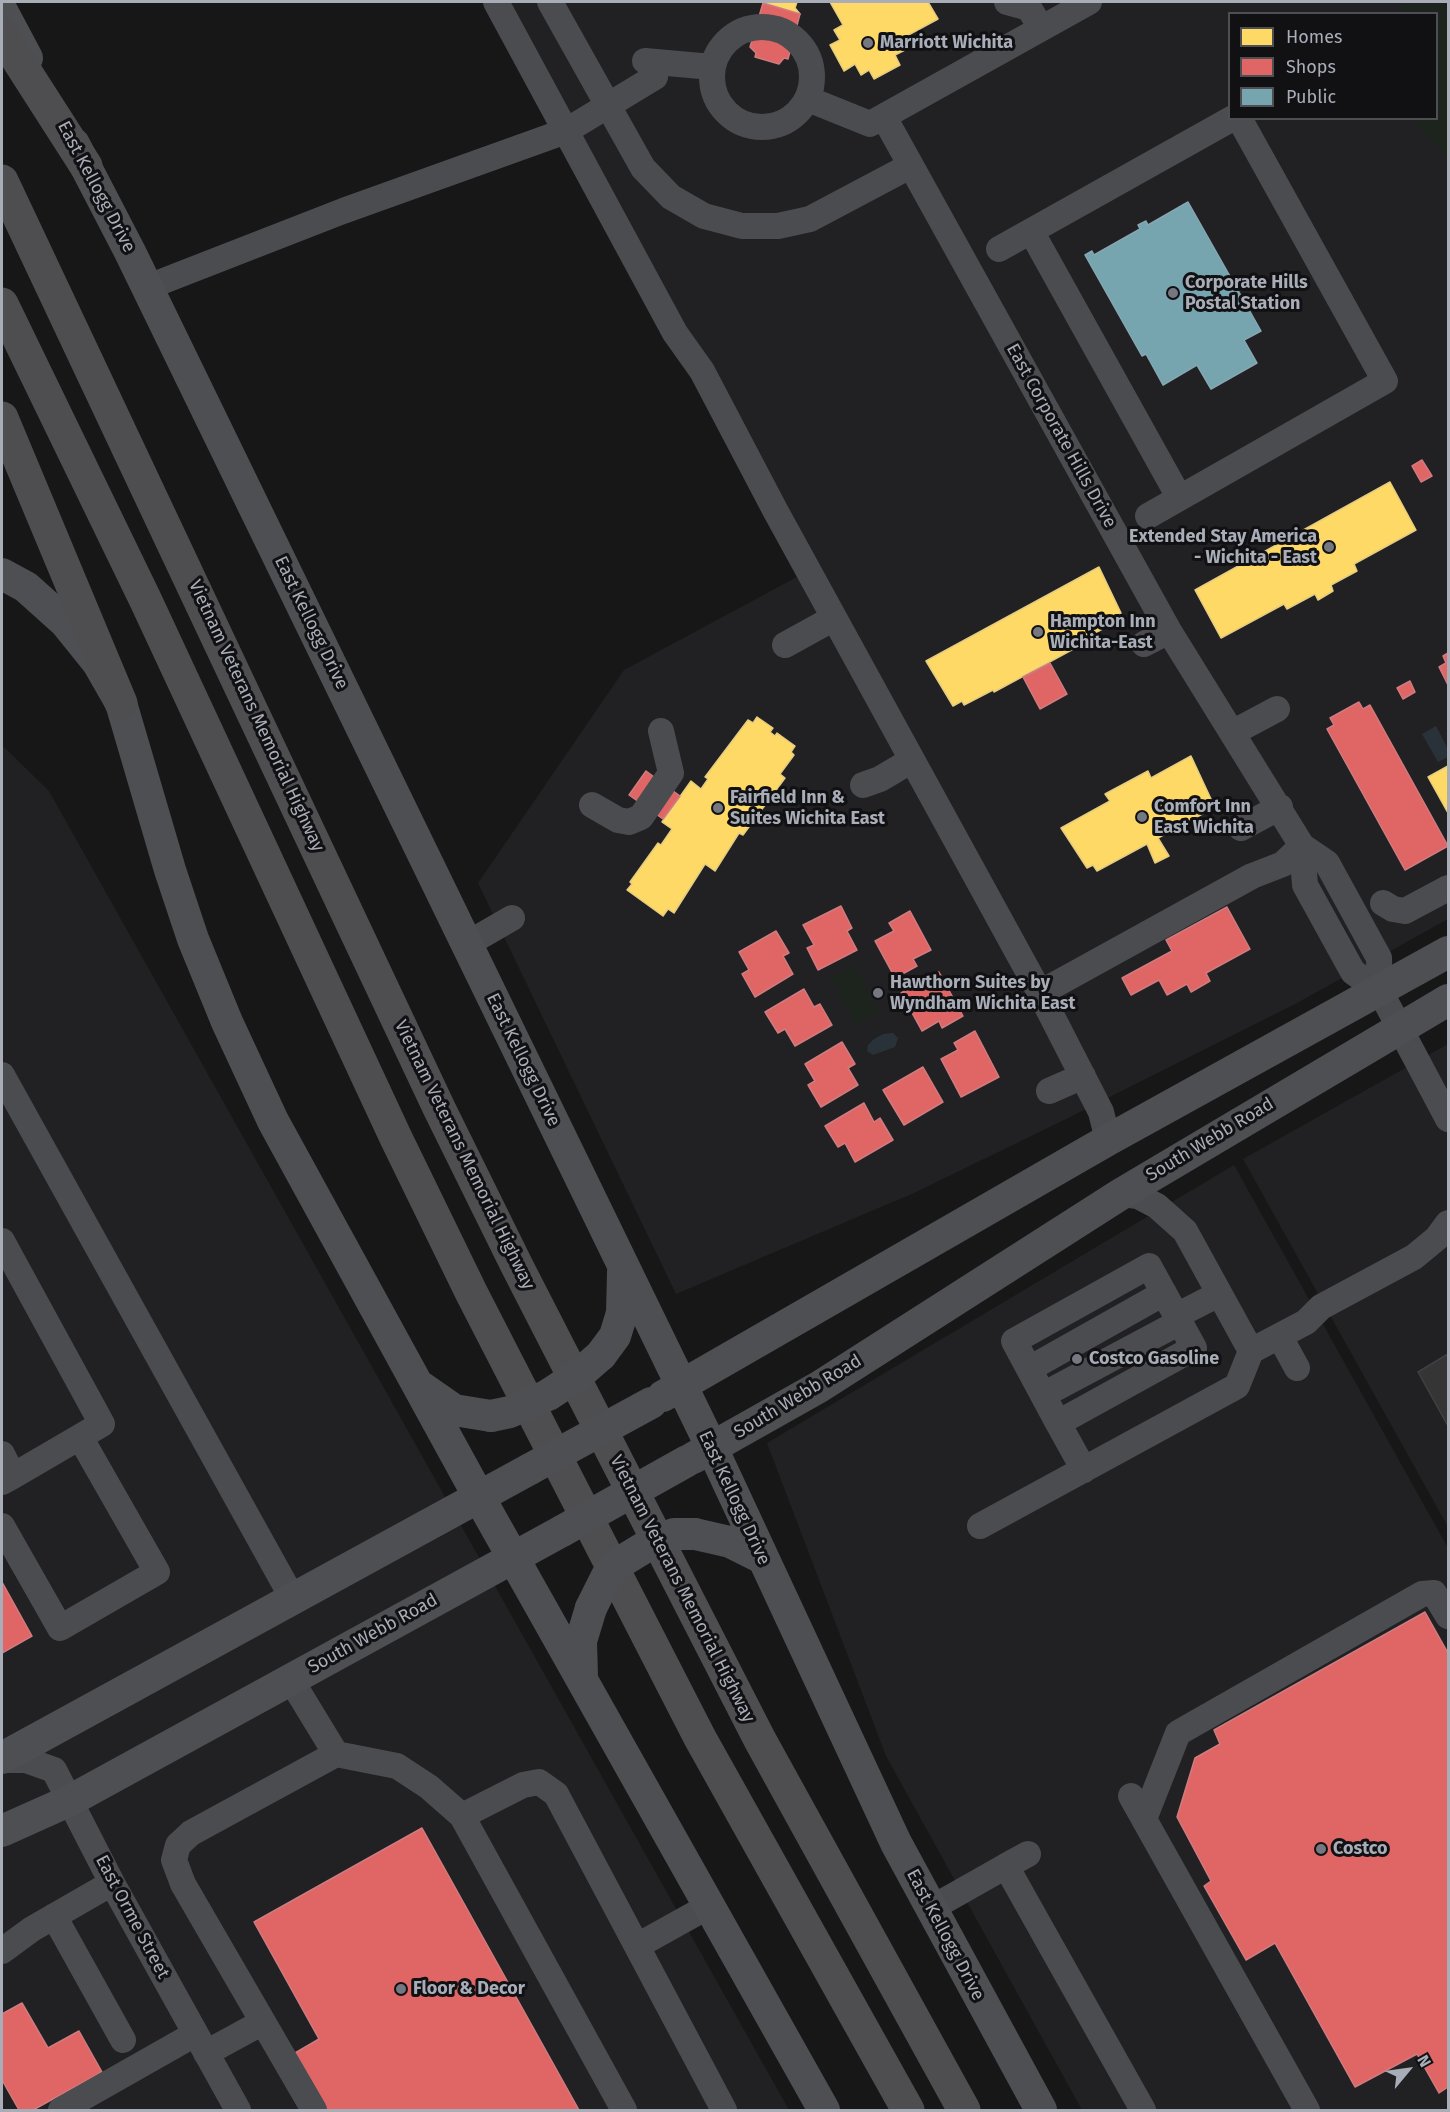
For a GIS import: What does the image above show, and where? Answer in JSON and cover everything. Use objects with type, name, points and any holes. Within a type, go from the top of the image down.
[{"type":"highway","points":[[2,35],[86,166]]},
{"type":"highway","name":"Vietnam Veterans Memorial Highway","points":[[2,181],[439,1108],[517,1266],[760,1740],[964,2110]]},
{"type":"highway","points":[[2,304],[146,601],[396,1138],[471,1292],[700,1738],[908,2110]]},
{"type":"highway","points":[[2,418],[121,703]]},
{"type":"main road","name":"East Kellogg Drive","points":[[2,11],[148,287],[681,1386],[699,1455],[762,1558],[896,1843],[1041,2110]]},
{"type":"main road","points":[[2,574],[26,587],[65,622],[98,663],[121,703],[181,904],[232,1032],[273,1121],[513,1558],[825,2110]]},
{"type":"main road","points":[[2,1759],[651,1403],[1108,1140],[1449,952]]},
{"type":"main road","name":"South Webb Road","points":[[2,1831],[71,1800],[562,1531],[819,1387],[1121,1194],[1449,1000]]},
{"type":"main road","points":[[416,1382],[440,1403],[454,1410],[491,1416],[510,1412],[548,1395],[577,1376],[601,1355],[615,1336],[622,1313],[623,1267]]},
{"type":"main road","points":[[582,1680],[581,1641],[591,1608],[607,1576],[619,1563],[655,1541],[674,1534],[695,1534],[730,1542],[762,1558]]},
{"type":"street","points":[[496,2],[675,333],[702,371],[834,618],[1040,993],[1101,1112],[1108,1140]]},
{"type":"street","points":[[550,2],[643,168],[671,197],[704,216],[742,226],[778,226],[810,219],[910,166]]},
{"type":"street","points":[[1007,2],[1029,8],[1041,28]]},
{"type":"street","points":[[808,99],[870,124],[1089,2]]},
{"type":"street","points":[[758,27],[771,28],[795,39],[804,49],[812,73],[808,99],[799,112],[786,122],[770,128],[754,128],[725,113],[716,99],[712,83],[712,67],[724,44],[734,35],[758,27]]},
{"type":"street","points":[[148,287],[343,211],[566,131],[608,105],[650,69],[712,67]]},
{"type":"street","name":"East Corporate Hills Drive","points":[[884,117],[1169,631],[1280,807],[1302,846],[1305,885],[1353,972],[1380,991],[1449,1119]]},
{"type":"street","points":[[999,249],[1229,120]]},
{"type":"street","points":[[1148,516],[1385,381],[1240,120]]},
{"type":"street","points":[[1031,231],[1179,497]]},
{"type":"street","points":[[785,645],[834,618]]},
{"type":"street","points":[[1144,644],[1169,631]]},
{"type":"street","points":[[1232,734],[1277,709]]},
{"type":"street","points":[[592,805],[618,820],[629,822],[641,817],[671,773],[661,731]]},
{"type":"street","points":[[863,785],[880,779],[912,760]]},
{"type":"street","points":[[1240,828],[1280,807]]},
{"type":"street","points":[[1040,993],[1252,876],[1283,864],[1302,846]]},
{"type":"street","points":[[1383,903],[1393,909],[1405,910],[1449,888]]},
{"type":"street","points":[[467,944],[512,918]]},
{"type":"street","points":[[2,1075],[10,1108],[293,1599]]},
{"type":"street","points":[[1049,1091],[1083,1076]]},
{"type":"street","points":[[1121,1194],[1146,1200],[1176,1222],[1185,1232],[1251,1351]]},
{"type":"street","points":[[980,1526],[1237,1386],[1251,1351],[1306,1322],[1321,1307],[1420,1252],[1437,1238],[1449,1223]]},
{"type":"street","points":[[2,1241],[102,1424],[80,1437],[5,1471]]},
{"type":"street","points":[[1043,1395],[1178,1319],[1214,1286]]},
{"type":"street","points":[[1058,1423],[1194,1348],[1164,1293],[1029,1369],[1058,1423],[1084,1470]]},
{"type":"street","points":[[1280,1337],[1297,1368]]},
{"type":"street","points":[[2,1526],[60,1628],[157,1572],[80,1437]]},
{"type":"street","points":[[1144,1819],[1178,1733],[1422,1594],[1434,1593],[1449,1616]]},
{"type":"street","points":[[291,1680],[336,1754]]},
{"type":"street","points":[[314,2110],[183,1884],[174,1860],[178,1845],[191,1833],[336,1754],[397,1766],[429,1787],[462,1816],[624,2110]]},
{"type":"street","name":"East Orme Street","points":[[2,1759],[26,1760],[54,1770],[112,1883],[238,2110]]},
{"type":"street","points":[[462,1816],[523,1785],[539,1782],[556,1794],[724,2110]]},
{"type":"street","points":[[1131,1796],[1307,2110]]},
{"type":"street","points":[[930,1909],[1017,1860],[1143,2110]]},
{"type":"street","points":[[2,1951],[54,1916],[112,1883]]},
{"type":"street","points":[[637,1946],[709,1906]]},
{"type":"street","points":[[54,1916],[123,2040]]},
{"type":"street","points":[[61,2110],[201,2043],[263,2022]]},
{"type":"shaded area","points":[[494,2],[1448,2],[1448,919],[1297,1003],[914,1193],[676,1294],[478,883],[624,670],[808,571]]},
{"type":"shaded area","points":[[1401,2],[1448,2],[1448,158],[1419,129],[1414,120],[1438,120],[1438,12],[1403,12]]},
{"type":"shaded area","points":[[1436,726],[1448,749],[1448,757],[1438,762],[1422,734]]},
{"type":"shaded area","points":[[2,745],[49,791],[789,2110],[2,2110]]},
{"type":"shaded area","points":[[855,965],[880,1012],[856,1025],[831,978]]},
{"type":"shaded area","points":[[893,1033],[898,1038],[895,1047],[873,1055],[867,1051],[868,1045],[874,1039],[883,1034]]},
{"type":"shaded area","points":[[1448,1044],[1448,1527],[1243,1159]]},
{"type":"shaded area","name":"Costco","points":[[1234,1165],[1448,1548],[1448,2110],[1082,2110],[886,1756],[767,1443]]},
{"type":"building: Homes","points":[[797,2],[795,8],[800,14],[763,3]]},
{"type":"building: Homes","name":"Marriott Wichita","points":[[830,2],[928,2],[938,19],[899,40],[905,50],[895,55],[900,65],[874,79],[869,70],[861,75],[855,64],[844,71],[830,45],[840,40],[834,30],[843,25]]},
{"type":"building: Homes","name":"Extended Stay America - Wichita - East","points":[[1390,482],[1416,530],[1354,564],[1357,571],[1331,585],[1333,591],[1318,600],[1315,594],[1287,609],[1284,604],[1221,638],[1195,590]]},
{"type":"building: Homes","name":"Hampton Inn Wichita-East","points":[[1099,567],[1121,613],[1114,616],[1117,621],[1077,643],[1079,646],[994,692],[993,690],[964,705],[962,701],[953,706],[926,661]]},
{"type":"building: Homes","name":"Fairfield Inn & Suites Wichita East","points":[[757,717],[773,728],[770,732],[775,736],[777,733],[795,746],[791,752],[794,755],[780,774],[785,778],[743,835],[739,833],[715,871],[705,864],[674,913],[668,909],[663,916],[627,890],[632,884],[630,882],[658,843],[661,845],[672,829],[662,822],[691,781],[701,789],[708,779],[705,777],[748,720],[753,723]]},
{"type":"building: Homes","points":[[1191,756],[1211,799],[1204,803],[1208,811],[1158,838],[1169,856],[1155,863],[1147,844],[1097,871],[1093,865],[1087,868],[1061,828],[1110,801],[1105,794],[1148,771],[1151,778]]},
{"type":"building: Homes","points":[[1448,766],[1448,813],[1428,777]]},
{"type":"building: Shops","points":[[763,3],[800,14],[788,59],[784,58],[779,64],[755,57],[756,53],[750,47]]},
{"type":"building: Shops","points":[[1422,460],[1432,476],[1421,482],[1412,466]]},
{"type":"building: Shops","points":[[1448,653],[1448,685],[1439,667],[1446,663],[1443,656]]},
{"type":"building: Shops","points":[[1050,663],[1067,694],[1040,709],[1023,677]]},
{"type":"building: Shops","points":[[1410,681],[1415,692],[1403,699],[1397,688]]},
{"type":"building: Shops","points":[[1359,702],[1363,709],[1370,705],[1448,846],[1405,870],[1327,729],[1334,725],[1330,718]]},
{"type":"building: Shops","points":[[646,771],[680,796],[663,819],[629,795]]},
{"type":"building: Shops","points":[[841,906],[852,928],[847,931],[857,950],[818,970],[807,948],[814,945],[803,925]]},
{"type":"building: Shops","points":[[1227,907],[1250,949],[1206,973],[1210,981],[1191,992],[1187,984],[1167,995],[1159,980],[1131,995],[1122,978],[1172,951],[1166,940]]},
{"type":"building: Shops","points":[[910,911],[931,950],[913,959],[917,966],[895,978],[875,941],[894,931],[889,923]]},
{"type":"building: Shops","points":[[776,931],[789,953],[783,956],[793,974],[755,997],[742,974],[749,970],[739,952]]},
{"type":"building: Shops","points":[[939,972],[963,1016],[942,1028],[939,1021],[922,1031],[901,993]]},
{"type":"building: Shops","points":[[804,989],[814,1007],[820,1004],[832,1025],[795,1046],[785,1029],[778,1033],[765,1012]]},
{"type":"building: Shops","points":[[975,1031],[999,1077],[961,1097],[941,1059],[958,1050],[954,1043]]},
{"type":"building: Shops","points":[[842,1042],[855,1064],[848,1068],[858,1085],[821,1107],[808,1085],[815,1081],[805,1064]]},
{"type":"building: Shops","points":[[923,1067],[943,1102],[904,1125],[883,1090]]},
{"type":"building: Shops","points":[[864,1103],[874,1122],[880,1118],[893,1140],[855,1162],[845,1143],[838,1147],[825,1126]]},
{"type":"building: Shops","points":[[2,1582],[32,1636],[2,1653]]},
{"type":"building: Shops","name":"Costco","points":[[1425,1612],[1448,1653],[1448,2087],[1439,2093],[1417,2054],[1355,2087],[1275,1943],[1246,1960],[1204,1886],[1211,1881],[1177,1817],[1195,1758],[1220,1744],[1214,1730]]},
{"type":"building: Shops","name":"Floor & Decor","points":[[422,1828],[579,2110],[327,2110],[295,2053],[319,2039],[254,1922]]},
{"type":"building: Shops","points":[[22,2003],[48,2048],[79,2031],[102,2072],[33,2110],[19,2110],[2,2080],[2,2014]]},
{"type":"building: Public","name":"Corporate Hills Postal Station","points":[[1188,202],[1261,331],[1244,340],[1257,363],[1211,389],[1197,365],[1163,385],[1146,354],[1142,356],[1085,255],[1092,251],[1094,255],[1140,229],[1138,225],[1146,221],[1148,225]]},
{"type":"building: Other","points":[[1448,1354],[1448,1426],[1418,1372]]},
{"type":"place","name":"Marriott Wichita","points":[[868,43]]},
{"type":"place","name":"Corporate Hills Postal Station","points":[[1173,293]]},
{"type":"place","name":"Extended Stay America - Wichita - East","points":[[1329,547]]},
{"type":"place","name":"Hampton Inn Wichita-East","points":[[1038,632]]},
{"type":"place","name":"Fairfield Inn & Suites Wichita East","points":[[718,808]]},
{"type":"place","name":"Comfort Inn East Wichita","points":[[1142,817]]},
{"type":"place","name":"Hawthorn Suites by Wyndham Wichita East","points":[[878,993]]},
{"type":"place","name":"Costco Gasoline","points":[[1077,1359]]},
{"type":"place","name":"Costco","points":[[1321,1849]]},
{"type":"place","name":"Floor & Decor","points":[[401,1989]]}]
